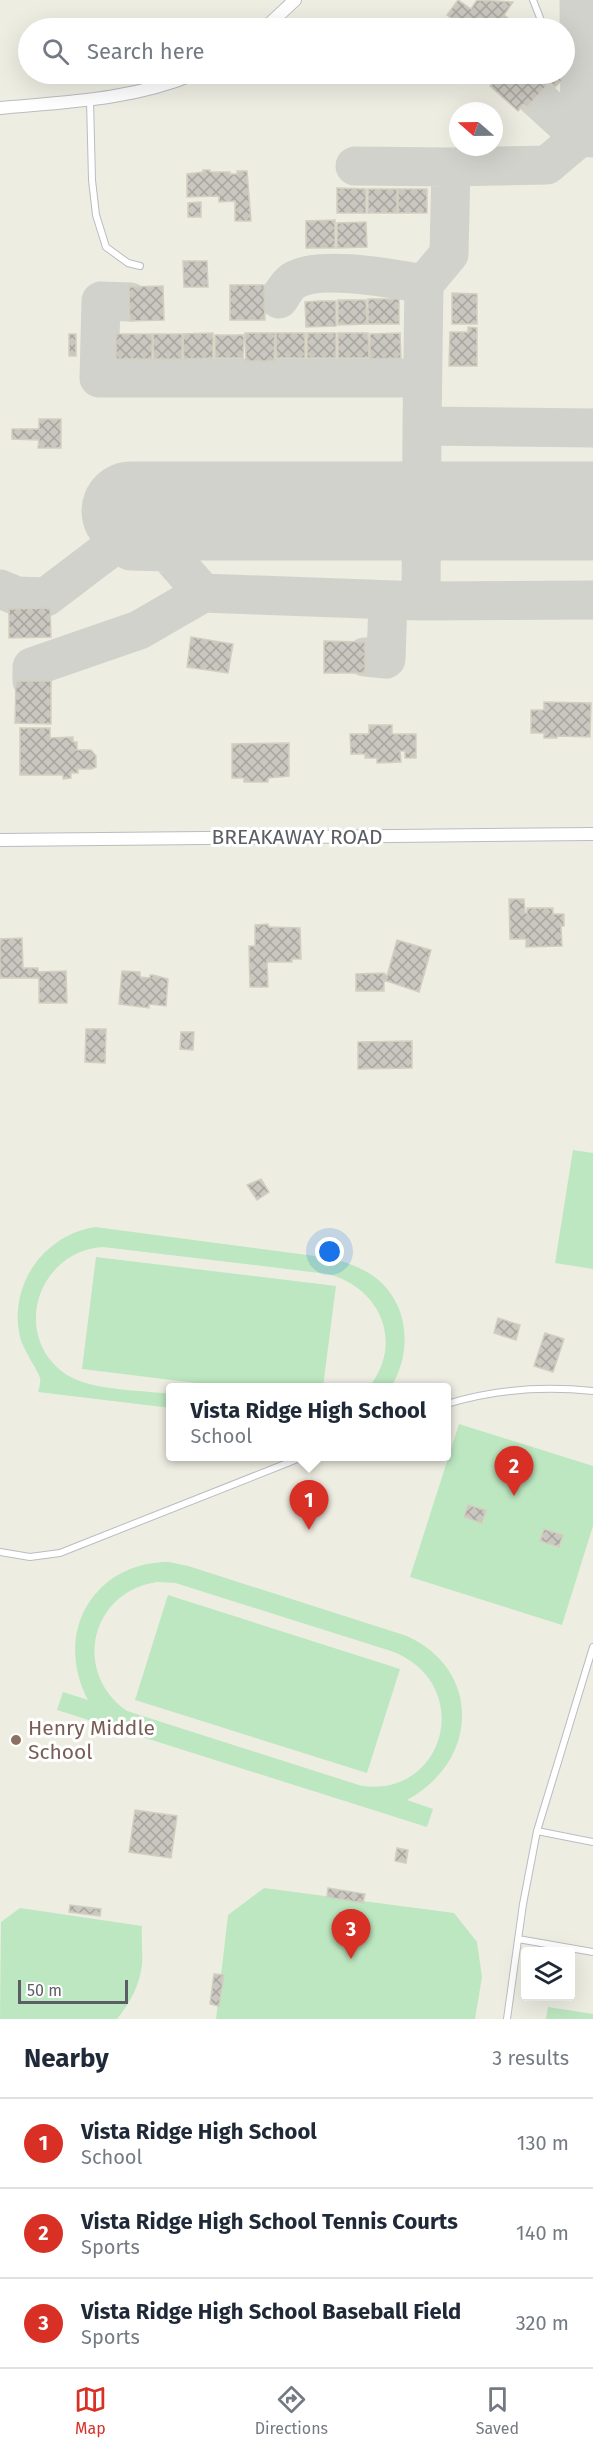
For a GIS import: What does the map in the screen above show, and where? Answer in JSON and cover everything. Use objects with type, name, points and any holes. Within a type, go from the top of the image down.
[{"type":"street","points":[[276,18],[295,0]]},
{"type":"street","points":[[0,108],[90,100],[155,89],[168,84]]},
{"type":"street","name":"BREAKAWAY ROAD","points":[[0,840],[593,834]]},
{"type":"lane","points":[[533,0],[540,18]]},
{"type":"lane","points":[[90,100],[92,180],[96,214],[106,247],[128,263],[140,266]]},
{"type":"lane","points":[[451,1403],[477,1394],[526,1389],[560,1388],[593,1391]]},
{"type":"lane","points":[[0,1552],[30,1557],[60,1553],[292,1461]]},
{"type":"lane","points":[[507,2019],[537,1831],[593,1647]]},
{"type":"lane","points":[[537,1831],[593,1842]]},
{"type":"lane","points":[[518,1939],[593,1952]]},
{"type":"green space","points":[[573,1150],[593,1153],[593,1269],[555,1263]]},
{"type":"green space","points":[[95,1227],[330,1258],[348,1263],[376,1278],[396,1302],[404,1330],[404,1345],[398,1374],[393,1383],[371,1383],[385,1353],[382,1319],[362,1291],[346,1281],[328,1274],[103,1247],[80,1252],[62,1263],[48,1279],[39,1298],[36,1319],[39,1340],[49,1359],[67,1375],[103,1387],[166,1394],[166,1407],[38,1392],[40,1378],[20,1337],[19,1299],[25,1281],[46,1252],[60,1240]]},
{"type":"green space","points":[[96,1257],[336,1286],[324,1383],[196,1383],[82,1369]]},
{"type":"green space","points":[[459,1424],[593,1466],[593,1526],[562,1625],[410,1577],[447,1461],[451,1461],[451,1449]]},
{"type":"green space","points":[[169,1562],[188,1566],[407,1636],[432,1652],[449,1671],[459,1693],[462,1717],[458,1741],[448,1763],[431,1783],[407,1800],[433,1809],[427,1827],[57,1710],[63,1692],[88,1700],[78,1675],[75,1651],[78,1627],[87,1606],[101,1588],[119,1574],[142,1565]],"holes":[[[157,1582],[175,1583],[391,1651],[417,1666],[434,1687],[441,1710],[440,1734],[431,1756],[414,1774],[391,1785],[362,1786],[127,1711],[110,1695],[99,1676],[95,1656],[96,1636],[104,1617],[116,1601],[134,1589]]]},
{"type":"green space","points":[[168,1595],[400,1669],[367,1773],[135,1700]]},
{"type":"green space","points":[[264,1888],[454,1913],[477,1942],[482,1977],[475,2019],[216,2019],[228,1915]]},
{"type":"green space","points":[[20,1908],[142,1926],[142,1964],[139,1979],[130,2000],[117,2019],[0,2019],[1,1922]]},
{"type":"green space","points":[[548,2007],[593,2014],[593,2019],[546,2019]]},
{"type":"building","points":[[458,0],[471,9],[477,0],[513,2],[504,15],[508,18],[451,18],[447,15]]},
{"type":"building","points":[[492,84],[548,84],[527,107],[524,104],[518,111],[490,86]]},
{"type":"building","points":[[203,170],[230,172],[230,174],[247,171],[251,221],[235,221],[235,201],[219,202],[219,196],[187,197],[187,174],[203,172]]},
{"type":"building","points":[[337,188],[366,189],[366,213],[337,213]]},
{"type":"building","points":[[368,189],[397,189],[397,213],[368,213]]},
{"type":"building","points":[[398,189],[427,189],[427,213],[398,213]]},
{"type":"building","points":[[201,202],[201,217],[188,217],[188,203]]},
{"type":"building","points":[[335,220],[335,248],[306,248],[306,221]]},
{"type":"building","points":[[366,222],[367,247],[337,248],[337,223]]},
{"type":"building","points":[[183,261],[207,261],[208,287],[184,287]]},
{"type":"building","points":[[230,285],[264,285],[265,320],[230,320]]},
{"type":"building","points":[[163,286],[164,320],[130,321],[129,287]]},
{"type":"building","points":[[452,293],[477,294],[477,324],[452,324]]},
{"type":"building","points":[[368,299],[399,299],[399,324],[368,324]]},
{"type":"building","points":[[338,300],[366,300],[367,324],[338,325]]},
{"type":"building","points":[[336,301],[336,326],[306,327],[305,302]]},
{"type":"building","points":[[468,327],[477,328],[477,366],[449,366],[450,332],[468,332]]},
{"type":"building","points":[[213,333],[213,358],[184,359],[183,334]]},
{"type":"building","points":[[245,333],[275,333],[274,361],[246,361]]},
{"type":"building","points":[[276,333],[305,333],[305,358],[276,358]]},
{"type":"building","points":[[307,333],[336,333],[336,358],[307,358]]},
{"type":"building","points":[[338,333],[368,333],[369,358],[338,358]]},
{"type":"building","points":[[400,333],[401,358],[370,359],[370,334]]},
{"type":"building","points":[[69,334],[76,334],[76,356],[69,356]]},
{"type":"building","points":[[116,334],[152,334],[152,359],[116,359]]},
{"type":"building","points":[[153,334],[182,334],[182,359],[154,359]]},
{"type":"building","points":[[215,335],[244,335],[243,358],[215,358]]},
{"type":"building","points":[[39,419],[61,419],[61,448],[38,448],[39,440],[12,439],[12,429],[39,429]]},
{"type":"building","points":[[50,608],[51,637],[9,638],[9,609]]},
{"type":"building","points":[[191,637],[233,644],[228,673],[187,667]]},
{"type":"building","points":[[324,641],[365,642],[365,673],[324,673]]},
{"type":"building","points":[[16,681],[51,681],[51,724],[15,723]]},
{"type":"building","points":[[544,702],[591,703],[590,737],[544,738],[544,733],[531,733],[531,710],[544,710]]},
{"type":"building","points":[[369,725],[392,725],[392,734],[416,734],[416,758],[405,758],[405,751],[400,751],[401,762],[377,763],[377,758],[365,758],[365,754],[351,754],[350,734],[369,734]]},
{"type":"building","points":[[20,728],[50,728],[50,738],[73,737],[73,742],[77,742],[77,750],[91,750],[96,756],[96,767],[78,769],[78,773],[71,773],[71,778],[63,779],[63,775],[20,775]]},
{"type":"building","points":[[289,743],[289,776],[268,778],[268,782],[244,782],[244,778],[232,778],[232,744]]},
{"type":"building","points":[[509,899],[524,899],[525,913],[527,913],[527,908],[553,908],[553,914],[564,914],[564,926],[561,926],[562,946],[526,947],[526,939],[510,939]]},
{"type":"building","points":[[268,924],[269,927],[300,928],[301,959],[292,959],[292,962],[267,962],[268,987],[250,987],[249,946],[255,946],[255,925]]},
{"type":"building","points":[[22,938],[23,968],[38,968],[38,972],[66,971],[67,1003],[39,1003],[39,978],[0,978],[0,939]]},
{"type":"building","points":[[397,940],[431,950],[419,992],[384,980],[384,991],[356,991],[356,974],[384,973],[387,976]]},
{"type":"building","points":[[122,971],[140,972],[140,977],[150,978],[150,975],[153,975],[168,979],[166,1006],[149,1004],[149,1008],[119,1004]]},
{"type":"building","points":[[86,1029],[106,1029],[105,1063],[85,1062]]},
{"type":"building","points":[[181,1032],[194,1032],[193,1050],[180,1049]]},
{"type":"building","points":[[412,1041],[412,1068],[358,1069],[358,1042]]},
{"type":"building","points":[[261,1179],[269,1192],[257,1200],[247,1185]]},
{"type":"building","points":[[498,1318],[520,1325],[516,1340],[494,1333]]},
{"type":"building","points":[[545,1333],[564,1339],[553,1372],[534,1366]]},
{"type":"building","points":[[468,1505],[486,1510],[482,1523],[464,1517]]},
{"type":"building","points":[[544,1529],[563,1535],[559,1547],[540,1541]]},
{"type":"building","points":[[135,1810],[177,1816],[171,1858],[129,1852]]},
{"type":"building","points":[[397,1848],[408,1850],[406,1863],[395,1861]]},
{"type":"building","points":[[328,1888],[365,1894],[363,1903],[327,1897]]},
{"type":"building","points":[[70,1905],[101,1909],[100,1916],[69,1912]]},
{"type":"building","points":[[214,1974],[224,1975],[219,2006],[210,2004]]},
{"type":"taxiway","points":[[579,0],[580,137]]},
{"type":"taxiway","points":[[536,97],[580,137]]},
{"type":"taxiway","points":[[422,426],[424,284],[449,254],[451,167],[547,165],[580,137],[593,138]]},
{"type":"taxiway","points":[[355,166],[451,167]]},
{"type":"taxiway","points":[[279,299],[293,281],[305,276],[320,274],[357,274],[424,284]]},
{"type":"taxiway","points":[[130,302],[101,301],[99,378],[422,378]]},
{"type":"taxiway","points":[[421,601],[422,426],[593,428]]},
{"type":"taxiway","points":[[131,511],[130,551],[167,552],[203,593],[421,601],[593,600]]},
{"type":"taxiway","points":[[0,589],[17,596],[46,597],[121,540],[130,540]]},
{"type":"taxiway","points":[[32,681],[32,667],[139,630],[203,593]]},
{"type":"taxiway","points":[[365,657],[386,659],[388,600]]},
{"type":"runway","points":[[131,511],[593,511]]},
{"type":"place","name":"Vista Ridge High School Tennis Courts","points":[[514,1496]]},
{"type":"place","name":"Vista Ridge High School","points":[[309,1530]]},
{"type":"place","name":"Henry Middle School","points":[[16,1740]]},
{"type":"place","name":"Vista Ridge High School Baseball Field","points":[[351,1959]]}]
